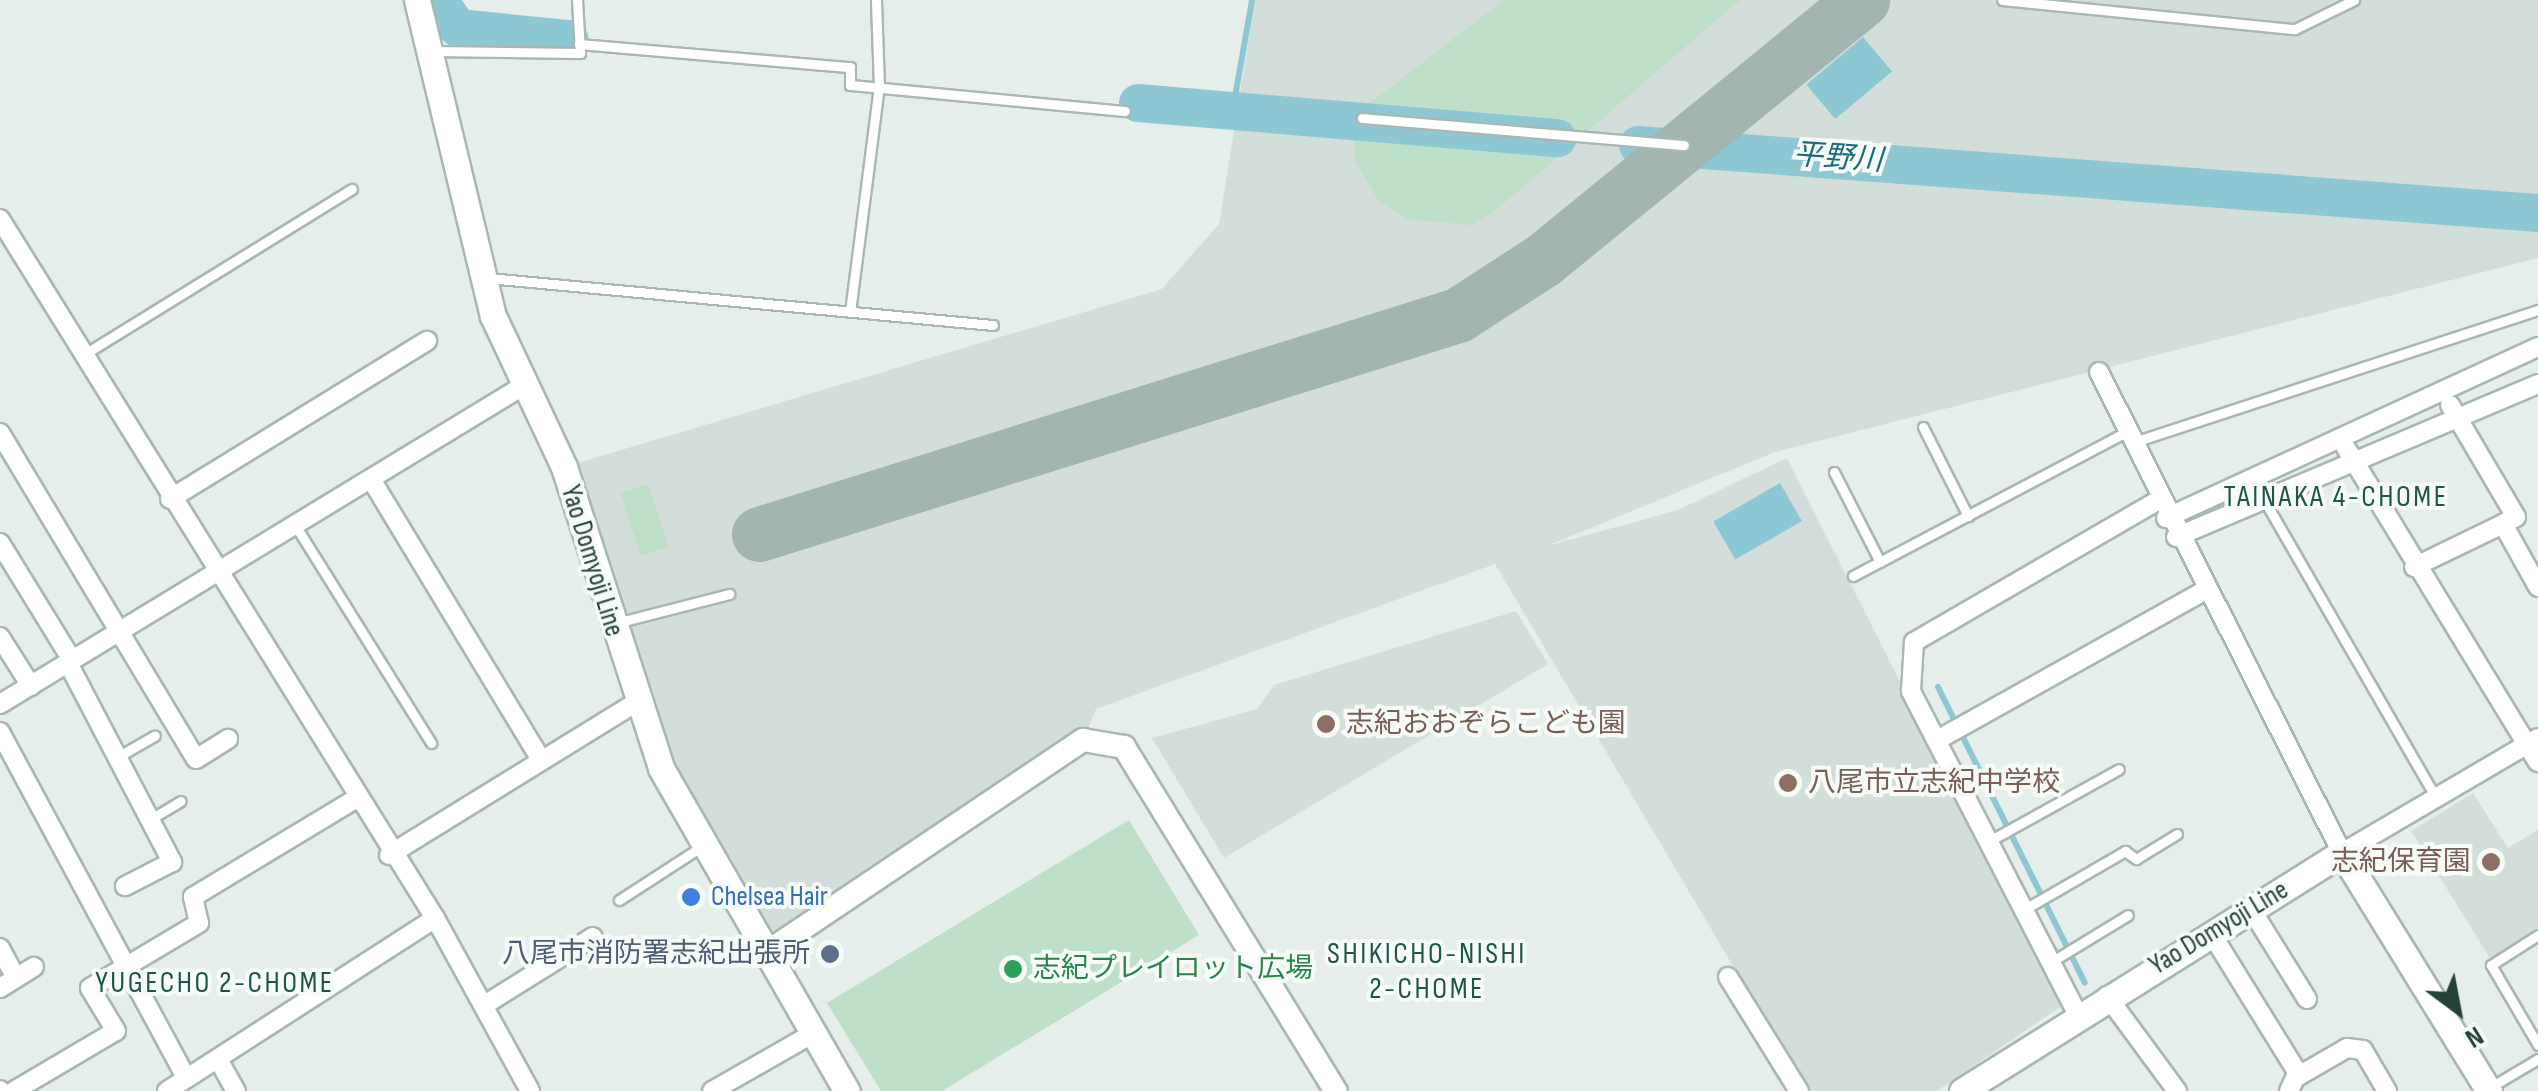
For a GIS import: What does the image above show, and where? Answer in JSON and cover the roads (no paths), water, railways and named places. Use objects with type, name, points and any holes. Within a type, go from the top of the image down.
[{"type":"main road","name":"Yao Domyoji Line","points":[[417,0],[480,278],[523,386],[564,466],[637,702],[702,847],[847,1091]]},
{"type":"main road","name":"Yao Domyoji Line","points":[[1962,1091],[2107,996],[2342,854]]},
{"type":"main road","points":[[2342,854],[2489,1090]]},
{"type":"street","points":[[0,219],[388,855],[435,918],[486,1004],[530,1091]]},
{"type":"street","points":[[170,499],[428,341]]},
{"type":"street","points":[[2078,1015],[2056,959],[1996,837],[1911,691],[1914,642],[2161,510],[2292,484],[2444,396],[2529,363],[2538,348]]},
{"type":"street","points":[[2100,372],[2161,510],[2342,854],[2533,741]]},
{"type":"street","points":[[2176,537],[2255,494],[2266,476],[2538,384]]},
{"type":"street","points":[[0,704],[523,386]]},
{"type":"street","points":[[2414,568],[2516,517],[2444,396]]},
{"type":"street","points":[[0,432],[196,759],[228,739]]},
{"type":"street","points":[[2347,450],[2414,568],[2533,741],[2538,762]]},
{"type":"street","points":[[2266,476],[2292,484]]},
{"type":"street","points":[[370,478],[541,760]]},
{"type":"street","points":[[2503,524],[2538,587]]},
{"type":"street","points":[[0,543],[121,755],[154,817],[172,862],[126,886]]},
{"type":"street","points":[[1939,738],[2204,591]]},
{"type":"street","points":[[0,636],[31,686]]},
{"type":"street","points":[[388,855],[637,702]]},
{"type":"street","points":[[0,732],[186,1078]]},
{"type":"street","points":[[763,955],[1083,740],[1124,747],[1336,1091]]},
{"type":"street","points":[[14,1091],[116,1031],[90,988],[198,923],[194,896],[354,800]]},
{"type":"street","points":[[2251,909],[2307,999]]},
{"type":"street","points":[[167,1091],[435,918]]},
{"type":"street","points":[[2211,933],[2294,1083],[2363,1050],[2388,1091]]},
{"type":"street","points":[[486,1004],[593,937]]},
{"type":"street","points":[[0,948],[8,983],[34,967]]},
{"type":"street","points":[[1728,977],[1800,1091]]},
{"type":"street","points":[[2107,996],[2177,1091]]},
{"type":"street","points":[[712,1091],[812,1034]]},
{"type":"street","points":[[218,1059],[236,1091]]},
{"type":"lane","points":[[430,50],[580,53],[577,0]]},
{"type":"lane","points":[[850,312],[879,87],[876,0]]},
{"type":"lane","points":[[2002,0],[2294,29],[2354,0]]},
{"type":"lane","points":[[579,44],[850,67],[850,84],[1126,110]]},
{"type":"lane","points":[[1362,118],[1684,145]]},
{"type":"lane","points":[[82,355],[352,189]]},
{"type":"lane","points":[[480,278],[993,325]]},
{"type":"lane","points":[[1853,576],[2129,437],[2538,310]]},
{"type":"lane","points":[[1922,427],[1968,516]]},
{"type":"lane","points":[[1834,472],[1880,562]]},
{"type":"lane","points":[[2255,494],[2437,800]]},
{"type":"lane","points":[[296,525],[432,743]]},
{"type":"lane","points":[[614,624],[728,594]]},
{"type":"lane","points":[[121,755],[155,735]]},
{"type":"lane","points":[[1996,837],[2119,769]]},
{"type":"lane","points":[[154,817],[181,801]]},
{"type":"lane","points":[[2031,907],[2125,851],[2136,859],[2177,834]]},
{"type":"lane","points":[[620,900],[702,847]]},
{"type":"lane","points":[[2056,959],[2128,915]]},
{"type":"lane","points":[[2538,935],[2490,965],[2538,1045]]},
{"type":"lane","points":[[2489,1090],[2538,1058]]},
{"type":"water","points":[[1863,37],[1892,71],[1835,119],[1806,85]]},
{"type":"water","points":[[1780,483],[1802,521],[1735,560],[1713,522]]},
{"type":"waterway","name":"平野川","points":[[439,0],[458,28],[569,39]]},
{"type":"waterway","points":[[1232,114],[1252,0]]},
{"type":"waterway","name":"平野川","points":[[1138,103],[1558,138]]},
{"type":"waterway","name":"平野川","points":[[1638,145],[2538,213]]},
{"type":"waterway","points":[[1938,687],[2085,983]]},
{"type":"place","name":"志紀おおぞらこども園","points":[[1326,724]]},
{"type":"place","name":"八尾市立志紀中学校","points":[[1788,783]]},
{"type":"place","name":"志紀保育園","points":[[2491,862]]},
{"type":"place","name":"Chelsea Hair","points":[[691,897]]},
{"type":"place","name":"八尾市消防署志紀出張所","points":[[830,954]]},
{"type":"place","name":"志紀プレイロット広場","points":[[1013,969]]},
{"type":"district","name":"TAINAKA 4-CHOME","points":[[2336,497]]},
{"type":"district","name":"SHIKICHO-NISHI 2-CHOME","points":[[1427,971]]},
{"type":"district","name":"YUGECHO 2-CHOME","points":[[215,983]]}]
